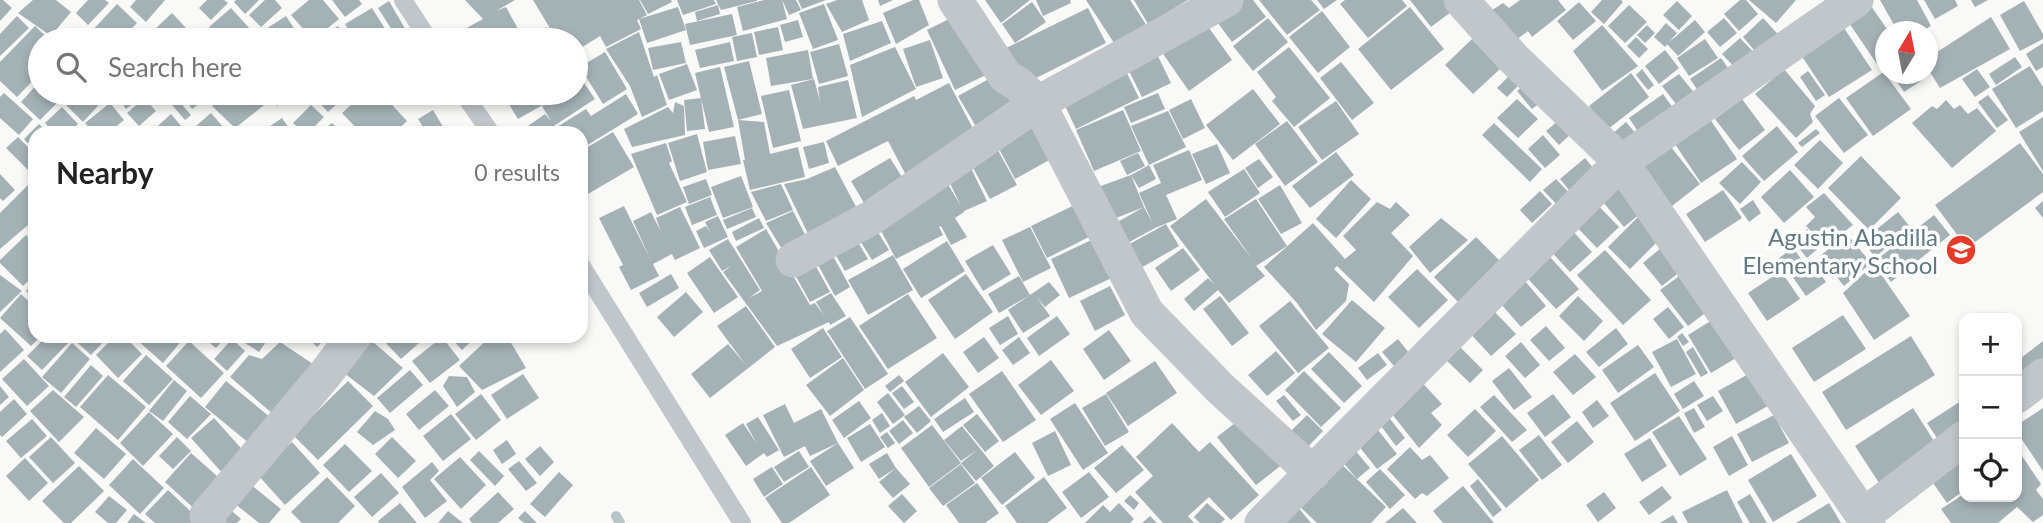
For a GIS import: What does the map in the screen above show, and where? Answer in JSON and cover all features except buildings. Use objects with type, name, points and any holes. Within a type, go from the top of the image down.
[{"type":"street","points":[[955,0],[1006,77],[1018,83],[1038,103],[1147,313],[1220,388],[1313,473]]},
{"type":"street","points":[[793,260],[871,218],[1038,103],[1226,0]]},
{"type":"street","points":[[1461,0],[1513,58],[1621,162],[1866,520],[1963,439]]},
{"type":"street","points":[[1262,523],[1621,162],[1856,0]]},
{"type":"street","points":[[209,523],[208,514],[349,343]]},
{"type":"street","points":[[2022,393],[2043,376]]},
{"type":"lane","points":[[403,0],[421,28]]},
{"type":"lane","points":[[471,105],[486,126]]},
{"type":"lane","points":[[588,276],[742,523]]},
{"type":"waterway","points":[[616,516],[620,523]]},
{"type":"place","name":"Agustin Abadilla Elementary School","points":[[1961,250]]}]
